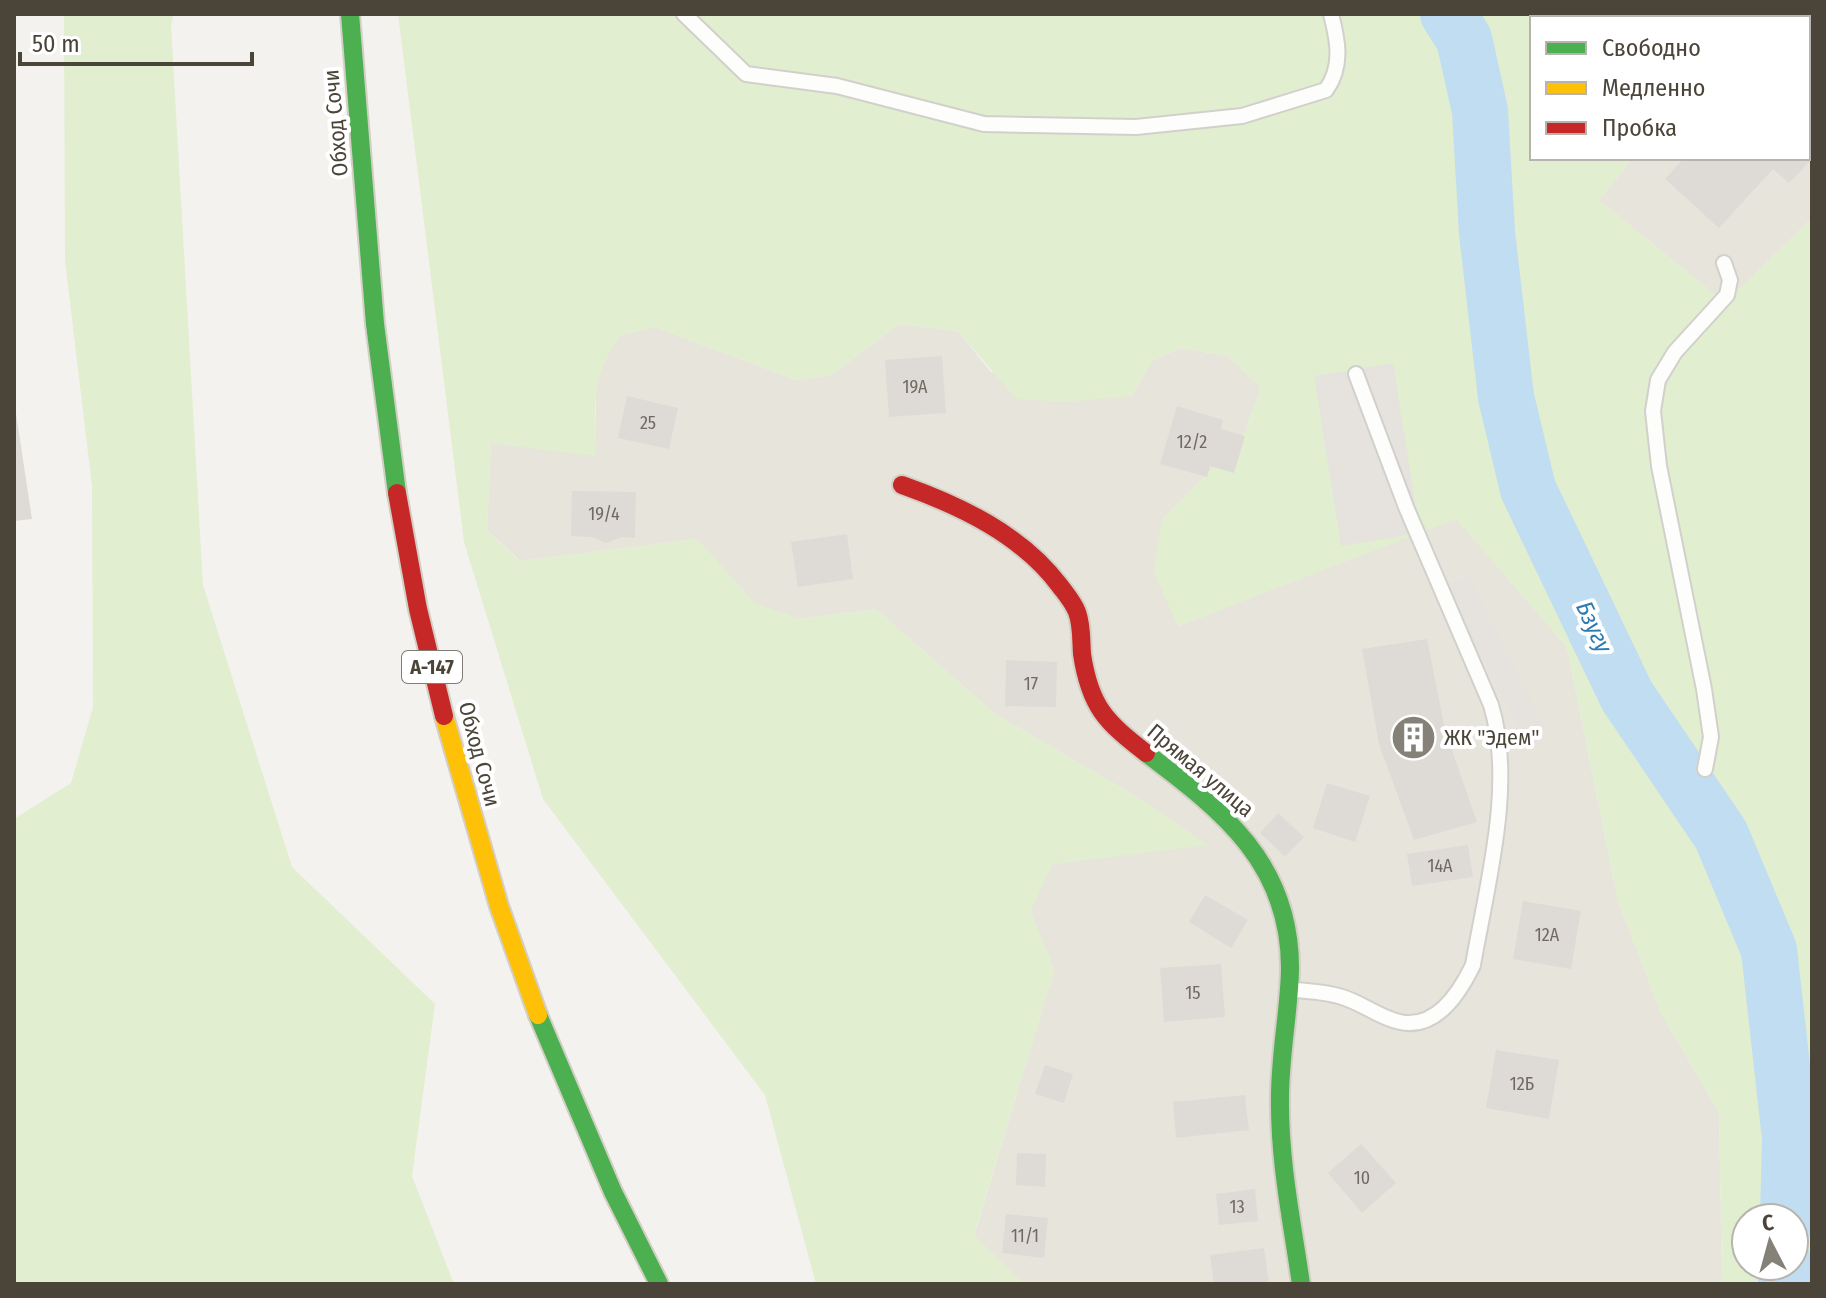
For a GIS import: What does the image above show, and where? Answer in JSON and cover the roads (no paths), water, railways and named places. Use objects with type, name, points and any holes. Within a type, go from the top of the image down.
[{"type":"main road","name":"Обход Сочи","points":[[350,14],[376,326],[397,492],[437,689],[485,864],[549,1042],[617,1205],[659,1284]]},
{"type":"main road","name":"Прямая улица","points":[[902,485],[930,495],[999,532],[1037,558],[1077,611],[1087,686],[1094,703],[1108,722],[1225,815],[1256,851],[1286,913],[1291,954],[1291,990],[1280,1097],[1301,1284]]},
{"type":"lane","points":[[684,14],[746,74],[837,86],[984,124],[1136,127],[1242,116],[1326,90],[1334,78],[1338,61],[1331,14]]},
{"type":"lane","points":[[1705,769],[1711,737],[1659,466],[1653,411],[1658,380],[1675,352],[1727,295],[1730,280],[1724,263]]},
{"type":"lane","points":[[1291,990],[1344,997],[1399,1022],[1414,1022],[1434,1016],[1448,1004],[1463,987],[1473,965],[1500,803],[1500,732],[1491,705],[1406,507],[1356,374]]},
{"type":"waterway","name":"Бзугу","points":[[1448,14],[1464,39],[1480,111],[1487,233],[1506,397],[1528,489],[1627,696],[1721,835],[1769,950],[1790,1138],[1788,1202]]},
{"type":"place","name":"ЖК \"Эдем\"","points":[[1413,737]]}]
